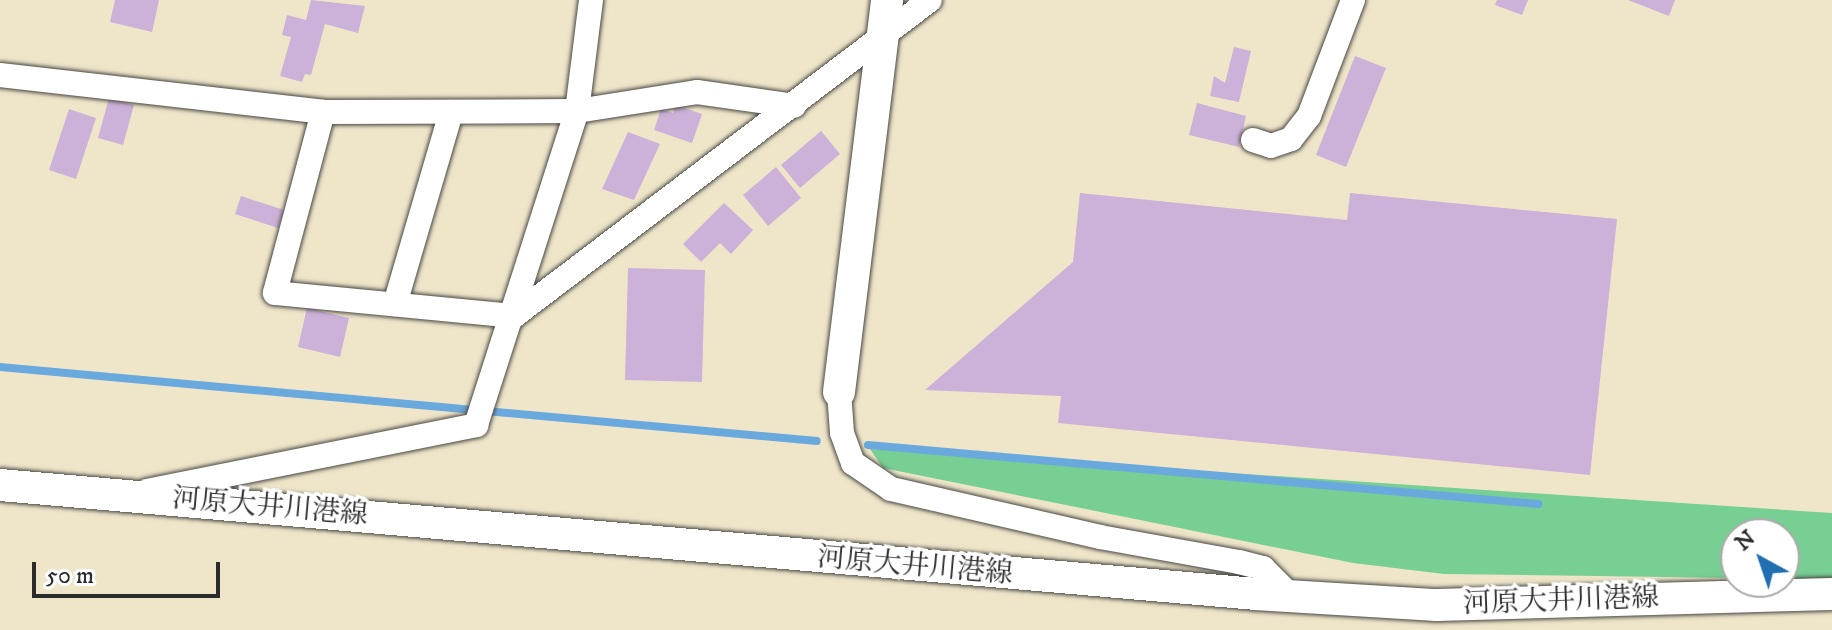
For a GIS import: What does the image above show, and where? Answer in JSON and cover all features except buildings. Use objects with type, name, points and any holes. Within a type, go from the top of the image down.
[{"type":"main road","points":[[839,392],[887,0]]},
{"type":"main road","name":"河原大井川港線","points":[[0,485],[935,568],[1437,605],[1832,594]]},
{"type":"street","points":[[127,495],[476,425],[514,316],[577,111],[591,0]]},
{"type":"street","points":[[323,112],[275,293],[514,316],[930,0]]},
{"type":"street","points":[[1253,140],[1271,146],[1291,139],[1309,116],[1353,0]]},
{"type":"street","points":[[0,75],[323,112],[577,111],[697,92],[794,106]]},
{"type":"street","points":[[395,304],[451,112]]},
{"type":"street","points":[[839,392],[842,433],[853,463],[891,489],[1263,568],[1290,595]]},
{"type":"green space","points":[[870,449],[1832,513],[1832,580],[1800,579],[1800,518],[1720,518],[1720,578],[1444,574],[1353,563],[883,468]]},
{"type":"waterway","points":[[0,367],[817,441]]},
{"type":"waterway","points":[[868,445],[1538,504]]}]
